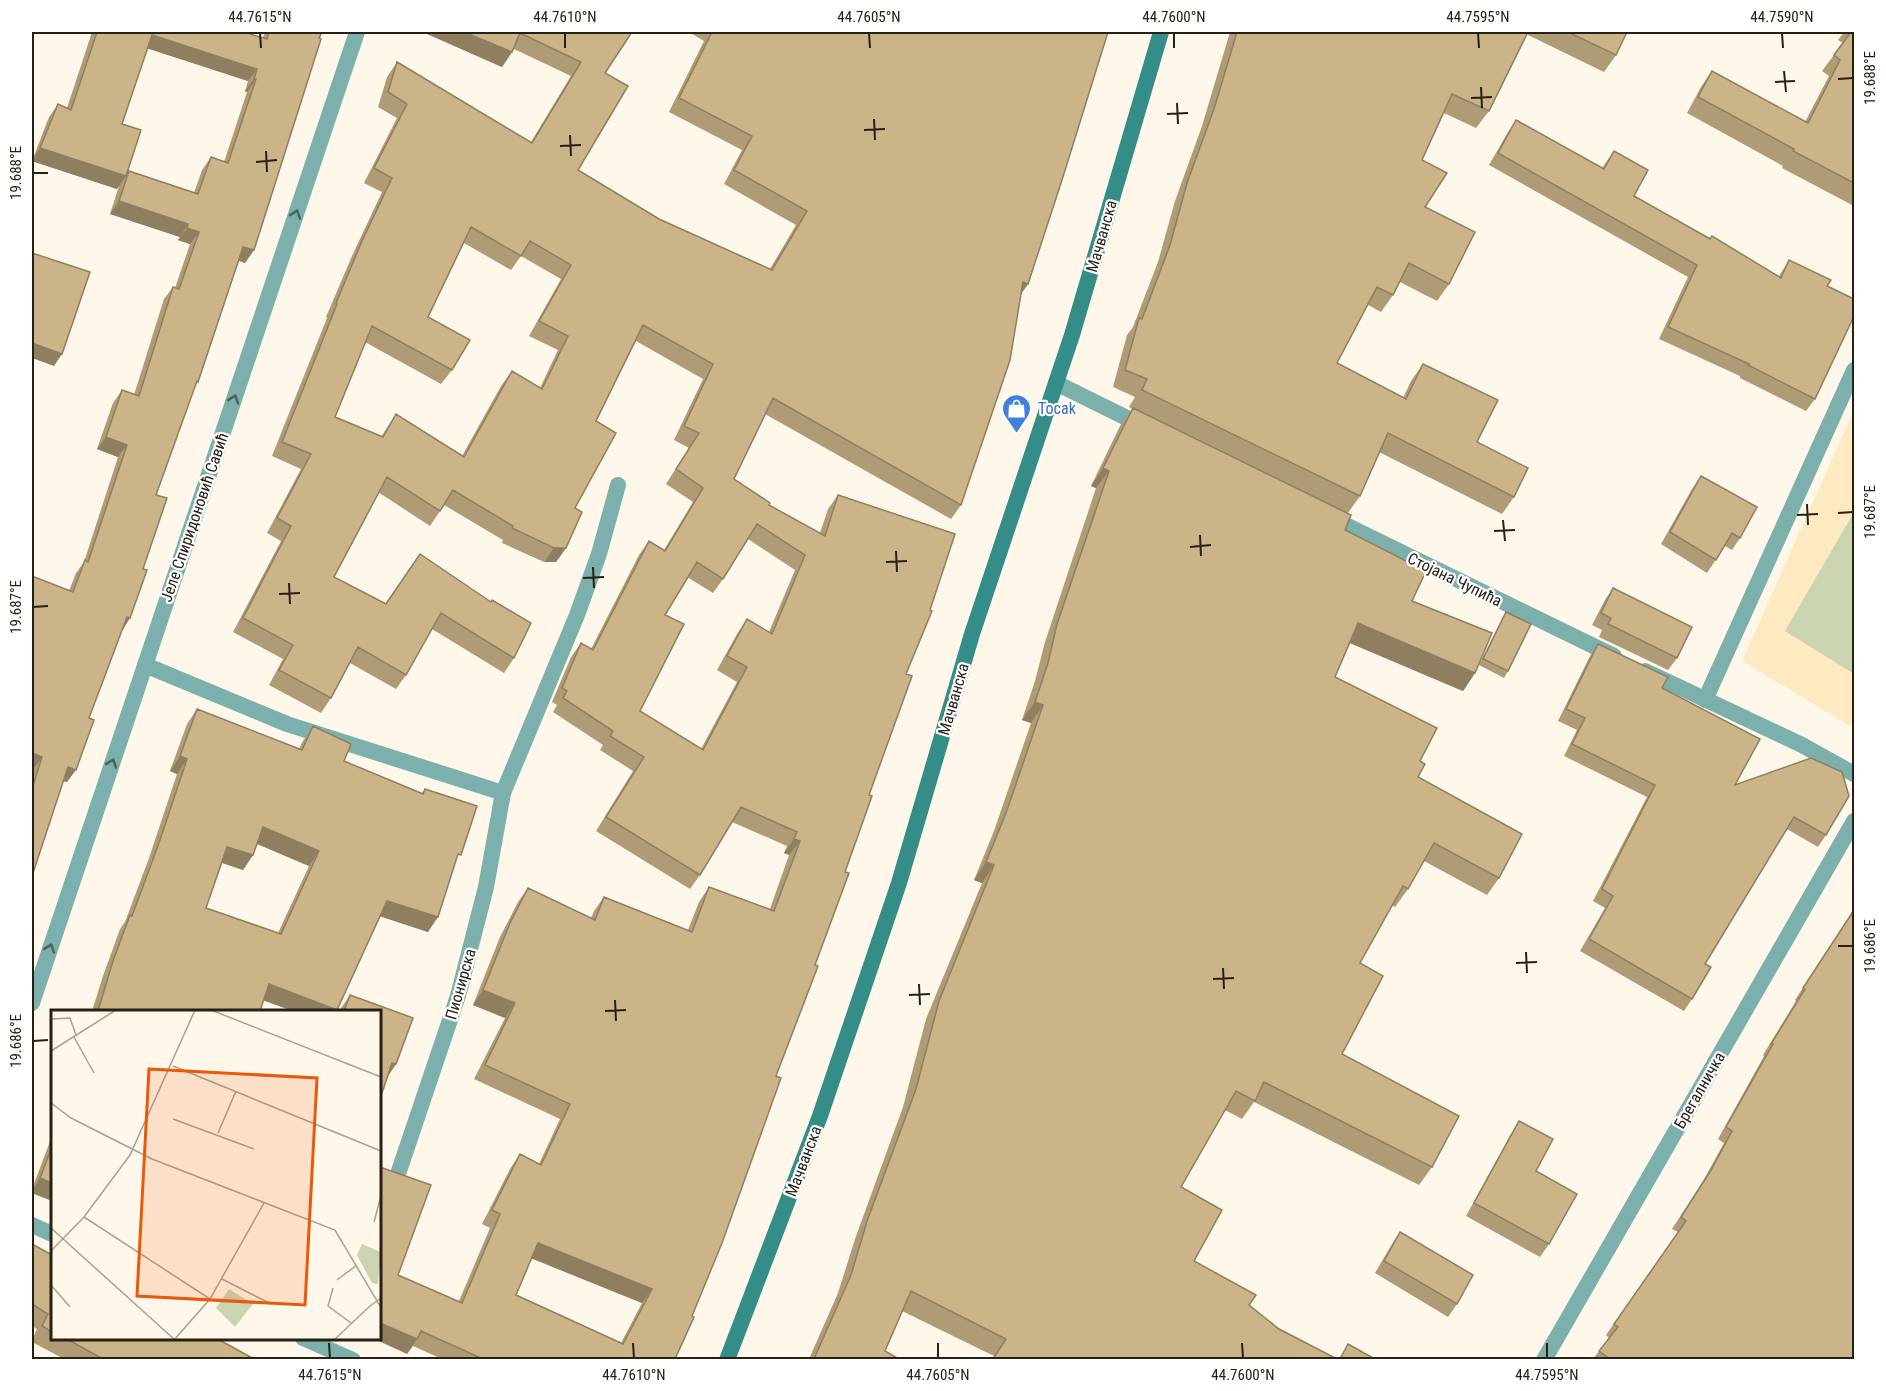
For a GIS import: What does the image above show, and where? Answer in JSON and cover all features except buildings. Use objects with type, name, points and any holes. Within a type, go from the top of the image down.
[{"type":"main road","name":"Мачванска","points":[[726,1359],[741,1325],[824,1104],[899,883],[972,634],[1072,335],[1161,32]]},
{"type":"street","name":"Јеле Спиридоновић Савић","points":[[32,1003],[357,32]]},
{"type":"street","points":[[1705,700],[1854,370]]},
{"type":"street","points":[[1056,383],[1160,434]]},
{"type":"street","name":"Пионирска","points":[[399,1171],[458,996],[486,887],[503,793],[577,615],[598,554],[618,484]]},
{"type":"street","name":"Стојана Чупића","points":[[1309,507],[1802,745],[1854,774]]},
{"type":"street","points":[[145,665],[287,724],[503,793]]},
{"type":"street","name":"Брегалничка","points":[[1544,1359],[1854,821]]},
{"type":"street","points":[[32,1225],[51,1234]]},
{"type":"street","points":[[308,1340],[353,1359]]},
{"type":"shaded area","points":[[1854,410],[1854,728],[1742,661]]},
{"type":"green space","points":[[1854,512],[1854,674],[1785,631]]},
{"type":"place","name":"Tocak","points":[[1017,434]]}]
